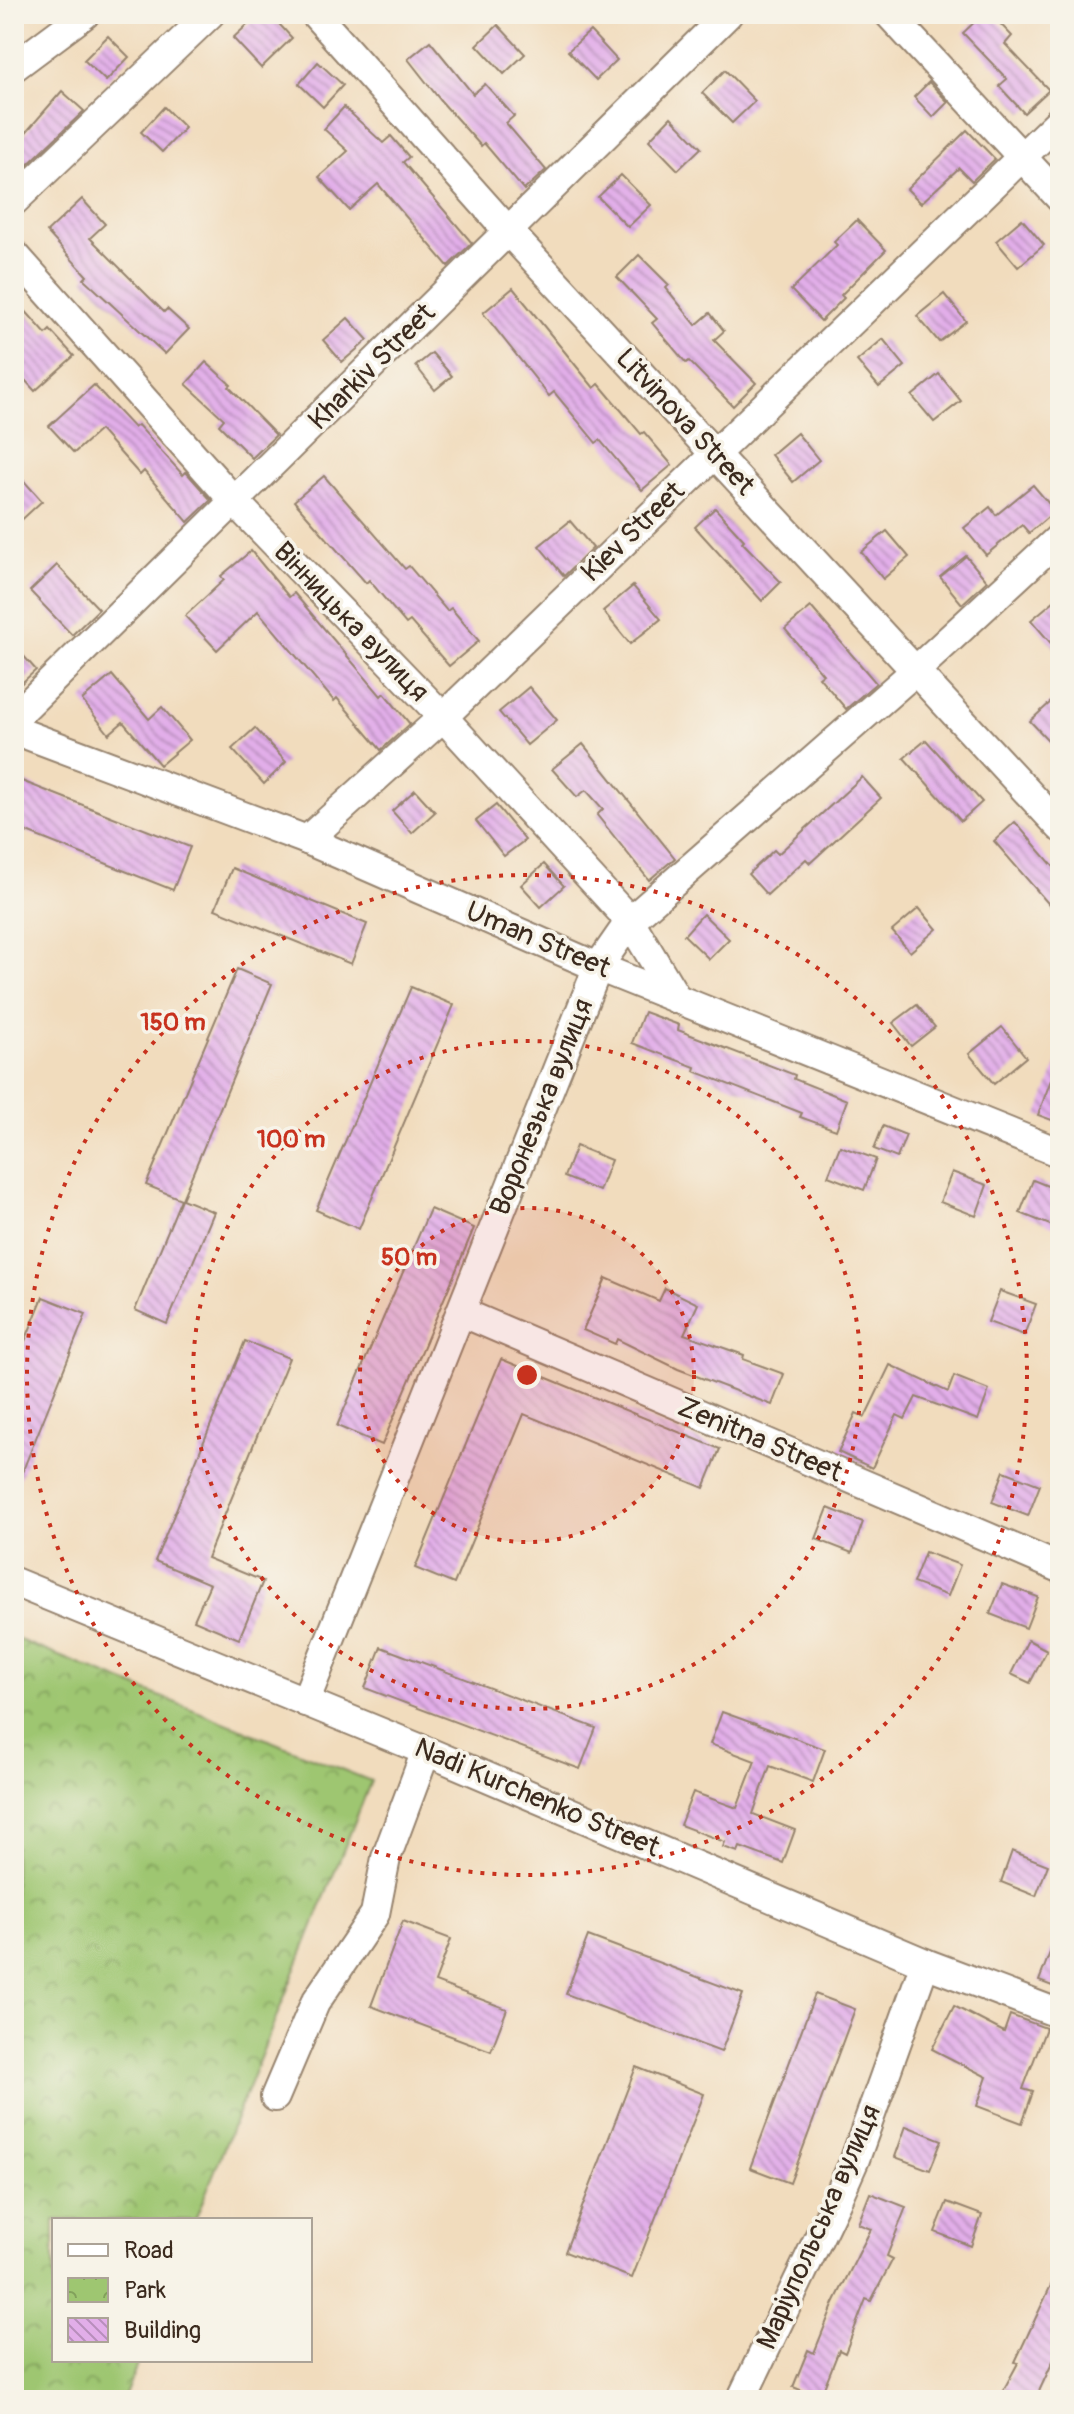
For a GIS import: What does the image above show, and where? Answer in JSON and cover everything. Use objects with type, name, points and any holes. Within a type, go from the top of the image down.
[{"type":"street","points":[[14,67],[85,14]]},
{"type":"street","points":[[14,201],[210,14]]},
{"type":"street","name":"Litvinova Street","points":[[315,14],[509,232],[1060,827]]},
{"type":"street","name":"Kharkiv Street","points":[[14,718],[728,14]]},
{"type":"street","points":[[889,14],[1060,198]]},
{"type":"street","name":"Kiev Street","points":[[307,840],[443,717],[1060,120]]},
{"type":"street","name":"Вінницька вулиця","points":[[14,254],[235,502],[443,717],[630,921],[677,999]]},
{"type":"street","name":"Воронезька вулиця","points":[[305,1702],[598,967],[630,921],[914,672],[1060,537]]},
{"type":"street","name":"Uman Street","points":[[14,730],[307,840],[598,967],[1060,1153]]},
{"type":"street","name":"Zenitna Street","points":[[461,1312],[1060,1568]]},
{"type":"street","name":"Nadi Kurchenko Street","points":[[14,1582],[426,1751],[925,1963],[1060,2014]]},
{"type":"street","points":[[275,2097],[315,2003],[375,1914],[386,1858],[426,1751]]},
{"type":"street","name":"Маріупольська вулиця","points":[[741,2400],[843,2188],[925,1963]]},
{"type":"green space","points":[[14,1638],[371,1781],[196,2218],[52,2218],[52,2362],[138,2362],[123,2400],[14,2400]]},
{"type":"building","points":[[259,14],[270,14],[292,38],[261,68],[233,38]]},
{"type":"building","points":[[983,14],[991,14],[1012,36],[1005,44],[1049,90],[1024,113],[999,86],[1007,79],[963,33]]},
{"type":"building","points":[[498,25],[525,54],[504,74],[477,45]]},
{"type":"building","points":[[590,31],[617,60],[596,80],[568,51]]},
{"type":"building","points":[[108,36],[129,57],[106,81],[84,60]]},
{"type":"building","points":[[430,41],[473,94],[485,84],[514,116],[506,123],[546,170],[524,190],[484,143],[481,146],[441,101],[408,59]]},
{"type":"building","points":[[318,62],[343,85],[323,107],[299,84]]},
{"type":"building","points":[[725,70],[755,101],[732,123],[702,93]]},
{"type":"building","points":[[929,82],[948,102],[933,117],[914,97]]},
{"type":"building","points":[[62,91],[84,111],[21,171],[14,164],[14,146]]},
{"type":"building","points":[[164,107],[185,128],[162,152],[141,132]]},
{"type":"building","points":[[344,107],[383,143],[391,136],[409,157],[403,162],[472,243],[448,266],[378,184],[349,210],[319,177],[348,151],[324,129]]},
{"type":"building","points":[[671,117],[701,148],[678,170],[649,140]]},
{"type":"building","points":[[967,130],[995,159],[972,181],[959,168],[921,203],[907,189]]},
{"type":"building","points":[[621,175],[651,205],[628,227],[598,197]]},
{"type":"building","points":[[82,199],[105,224],[90,238],[164,312],[167,309],[189,329],[165,354],[84,279],[87,276],[47,232]]},
{"type":"building","points":[[1022,219],[1044,245],[1018,267],[996,241]]},
{"type":"building","points":[[857,220],[886,250],[841,295],[844,298],[821,321],[791,290],[837,245],[834,242]]},
{"type":"building","points":[[639,255],[669,285],[666,288],[696,325],[710,313],[724,331],[714,340],[756,383],[733,406],[689,361],[686,363],[652,323],[657,319],[617,277]]},
{"type":"building","points":[[513,288],[594,388],[599,384],[672,465],[642,490],[600,440],[596,443],[554,392],[549,396],[483,313]]},
{"type":"building","points":[[944,294],[966,321],[939,342],[917,316]]},
{"type":"building","points":[[14,298],[46,334],[50,330],[74,356],[35,391],[14,368]]},
{"type":"building","points":[[348,318],[368,340],[342,362],[323,340]]},
{"type":"building","points":[[883,339],[905,366],[879,387],[857,361]]},
{"type":"building","points":[[432,353],[452,376],[435,390],[416,366]]},
{"type":"building","points":[[206,362],[276,435],[252,458],[219,425],[224,419],[186,384]]},
{"type":"building","points":[[939,374],[961,401],[934,422],[912,396]]},
{"type":"building","points":[[94,385],[134,428],[138,425],[183,475],[186,472],[211,500],[188,522],[144,471],[140,475],[100,430],[74,453],[49,426]]},
{"type":"building","points":[[797,433],[819,460],[793,482],[771,455]]},
{"type":"building","points":[[14,470],[42,501],[14,527]]},
{"type":"building","points":[[324,476],[405,569],[409,566],[447,611],[451,608],[479,641],[449,666],[410,621],[406,624],[369,580],[366,583],[294,501]]},
{"type":"building","points":[[1033,485],[1055,511],[1029,533],[1022,525],[986,555],[964,528],[990,507],[996,515]]},
{"type":"building","points":[[715,508],[744,540],[742,542],[781,582],[762,601],[695,527]]},
{"type":"building","points":[[570,521],[593,548],[564,576],[539,546]]},
{"type":"building","points":[[887,531],[909,557],[883,579],[861,552]]},
{"type":"building","points":[[251,551],[289,597],[294,593],[381,696],[384,693],[410,724],[381,750],[337,698],[334,701],[258,611],[217,650],[185,616],[224,580],[221,576]]},
{"type":"building","points":[[966,556],[987,581],[962,604],[940,577]]},
{"type":"building","points":[[57,565],[99,609],[72,635],[30,591]]},
{"type":"building","points":[[633,586],[661,619],[630,644],[603,611]]},
{"type":"building","points":[[1060,596],[1060,654],[1031,620]]},
{"type":"building","points":[[811,607],[876,683],[846,709],[819,677],[823,674],[785,629]]},
{"type":"building","points":[[14,645],[36,670],[14,690]]},
{"type":"building","points":[[112,675],[149,719],[162,707],[190,740],[160,765],[123,722],[109,734],[82,700]]},
{"type":"building","points":[[529,687],[557,720],[527,745],[499,712]]},
{"type":"building","points":[[1052,701],[1060,710],[1060,753],[1030,721]]},
{"type":"building","points":[[255,728],[286,762],[264,784],[232,749]]},
{"type":"building","points":[[926,740],[982,802],[961,821],[904,758]]},
{"type":"building","points":[[583,744],[675,858],[649,880],[597,815],[603,809],[586,790],[577,797],[552,769]]},
{"type":"building","points":[[862,777],[881,798],[810,863],[806,859],[767,895],[748,874],[774,850],[778,854]]},
{"type":"building","points":[[14,778],[190,847],[173,890],[14,827]]},
{"type":"building","points":[[415,790],[435,812],[412,833],[392,811]]},
{"type":"building","points":[[496,805],[525,840],[504,856],[476,821]]},
{"type":"building","points":[[1015,822],[1060,874],[1060,917],[994,841]]},
{"type":"building","points":[[544,864],[564,886],[541,907],[521,885]]},
{"type":"building","points":[[232,868],[367,924],[351,964],[215,909]]},
{"type":"building","points":[[919,908],[937,929],[910,952],[892,931]]},
{"type":"building","points":[[703,914],[729,939],[709,959],[684,935]]},
{"type":"building","points":[[237,969],[272,984],[182,1199],[214,1212],[167,1324],[135,1310],[181,1199],[146,1185]]},
{"type":"building","points":[[411,987],[454,1005],[359,1229],[316,1210]]},
{"type":"building","points":[[917,1005],[935,1027],[911,1046],[893,1023]]},
{"type":"building","points":[[644,1012],[679,1025],[678,1030],[795,1075],[794,1079],[847,1100],[836,1130],[800,1117],[802,1113],[694,1071],[695,1067],[632,1043]]},
{"type":"building","points":[[1002,1027],[1026,1057],[994,1084],[969,1054]]},
{"type":"building","points":[[1060,1061],[1060,1123],[1038,1115]]},
{"type":"building","points":[[883,1126],[906,1135],[897,1158],[874,1149]]},
{"type":"building","points":[[576,1146],[611,1160],[599,1191],[564,1177]]},
{"type":"building","points":[[840,1146],[876,1159],[864,1190],[828,1176]]},
{"type":"building","points":[[952,1172],[987,1185],[976,1216],[940,1202]]},
{"type":"building","points":[[1033,1180],[1060,1191],[1060,1229],[1020,1213]]},
{"type":"building","points":[[430,1209],[474,1228],[382,1445],[337,1426]]},
{"type":"building","points":[[606,1278],[659,1301],[665,1288],[698,1304],[684,1334],[744,1355],[743,1359],[784,1374],[772,1405],[678,1369],[617,1339],[615,1344],[583,1330]]},
{"type":"building","points":[[1000,1291],[1036,1304],[1024,1335],[988,1322]]},
{"type":"building","points":[[43,1297],[86,1314],[15,1490],[14,1368]]},
{"type":"building","points":[[245,1341],[289,1358],[207,1558],[263,1581],[239,1639],[194,1620],[210,1584],[155,1561]]},
{"type":"building","points":[[501,1359],[720,1449],[704,1488],[524,1414],[454,1584],[415,1568]]},
{"type":"building","points":[[890,1365],[948,1392],[954,1376],[989,1390],[978,1420],[916,1397],[905,1419],[897,1415],[872,1468],[838,1452],[856,1413],[865,1417]]},
{"type":"building","points":[[1004,1471],[1040,1485],[1028,1516],[992,1502]]},
{"type":"building","points":[[828,1508],[863,1522],[852,1553],[816,1539]]},
{"type":"building","points":[[925,1552],[960,1565],[948,1596],[913,1583]]},
{"type":"building","points":[[1002,1584],[1038,1597],[1026,1628],[990,1614]]},
{"type":"building","points":[[1028,1640],[1047,1650],[1030,1683],[1011,1674]]},
{"type":"building","points":[[381,1647],[596,1728],[580,1769],[365,1688]]},
{"type":"building","points":[[722,1712],[825,1749],[813,1782],[770,1766],[753,1814],[795,1830],[783,1863],[740,1847],[738,1852],[723,1847],[725,1842],[680,1825],[693,1792],[737,1808],[755,1761],[710,1744]]},
{"type":"building","points":[[1012,1851],[1048,1865],[1036,1896],[1001,1882]]},
{"type":"building","points":[[403,1921],[451,1939],[435,1982],[507,2009],[491,2051],[371,2006]]},
{"type":"building","points":[[1060,1929],[1060,1989],[1039,1981]]},
{"type":"building","points":[[588,1936],[743,1994],[721,2052],[566,1994]]},
{"type":"building","points":[[815,1994],[855,2009],[790,2183],[750,2168]]},
{"type":"building","points":[[954,2006],[1004,2032],[1010,2015],[1046,2028],[1023,2089],[1033,2092],[1022,2123],[977,2106],[987,2077],[932,2049]]},
{"type":"building","points":[[636,2067],[704,2094],[632,2278],[565,2252]]},
{"type":"building","points":[[906,2126],[942,2140],[930,2170],[895,2157]]},
{"type":"building","points":[[870,2193],[906,2207],[887,2256],[893,2259],[871,2301],[866,2299],[845,2353],[839,2350],[820,2398],[793,2387],[808,2350],[814,2353],[834,2303],[871,2229],[858,2224]]},
{"type":"building","points":[[947,2202],[982,2215],[971,2246],[935,2232]]},
{"type":"building","points":[[1060,2266],[1060,2346],[1035,2400],[998,2400],[1018,2363],[1015,2362]]}]
